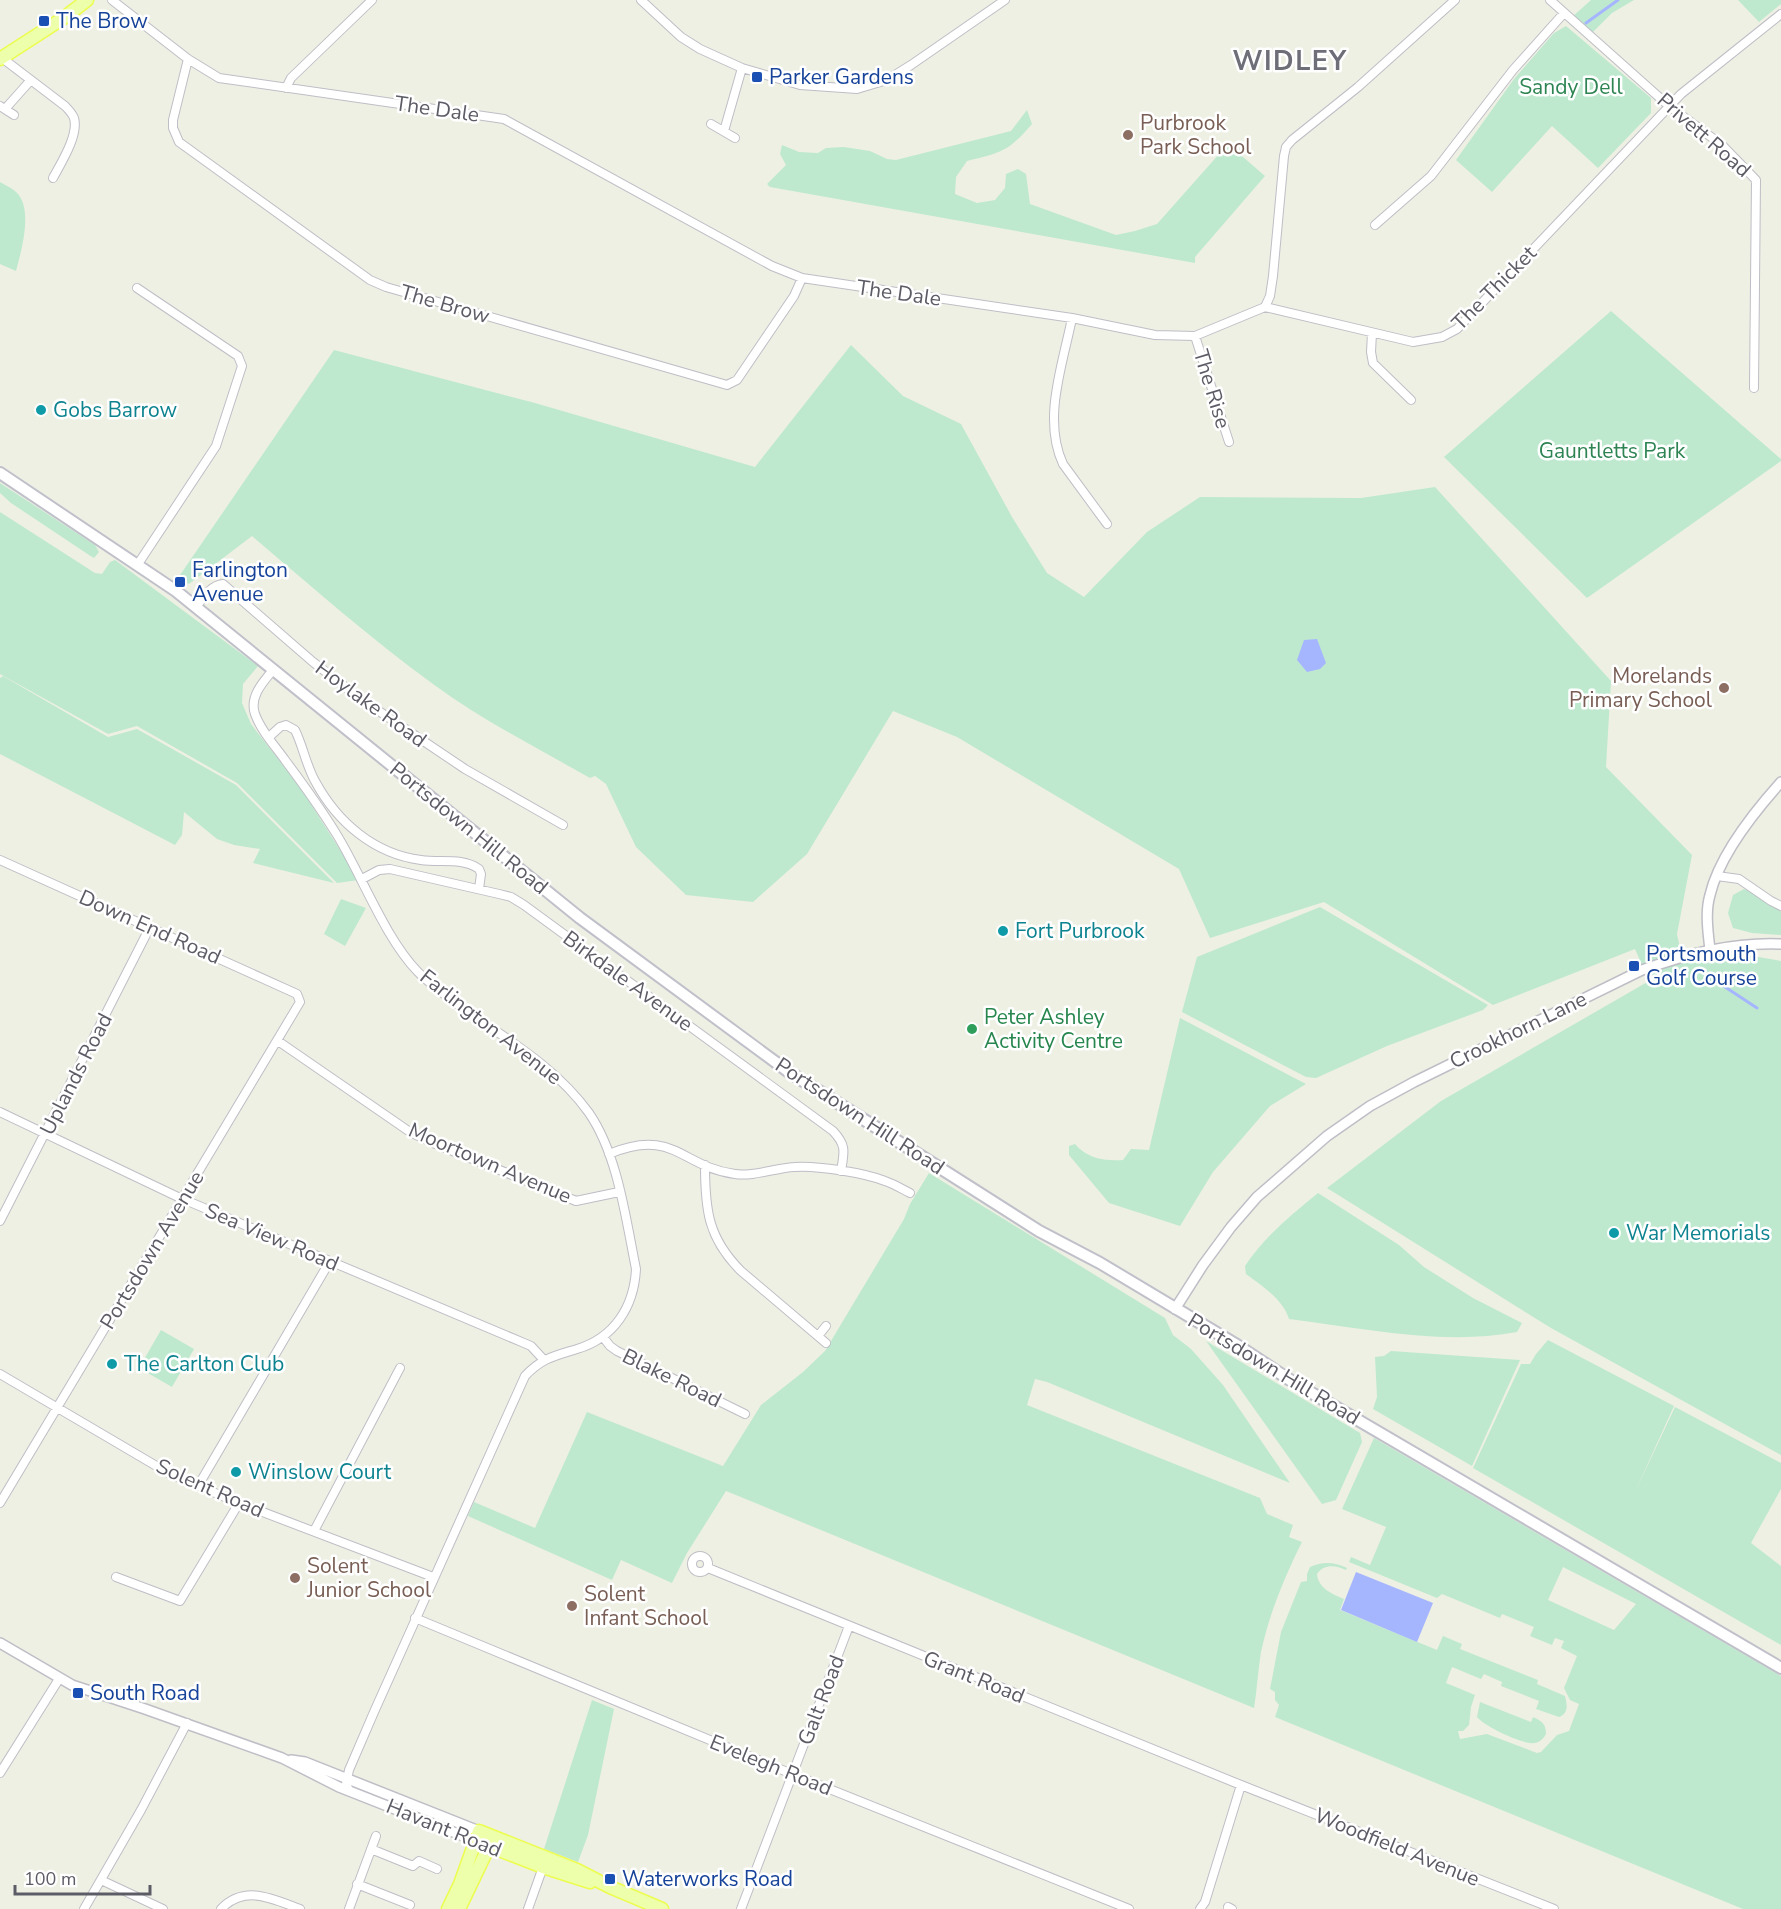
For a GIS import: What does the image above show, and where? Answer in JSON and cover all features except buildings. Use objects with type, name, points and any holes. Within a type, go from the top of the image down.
[{"type":"main road","points":[[1,58],[65,18],[87,0]]},
{"type":"main road","name":"Portsdown Hill Road","points":[[0,473],[138,564],[196,607],[580,918],[789,1072],[1039,1231],[1100,1263],[1237,1345],[1293,1382],[1781,1668]]},
{"type":"main road","points":[[448,1909],[478,1836]]},
{"type":"main road","name":"Havant Road","points":[[478,1836],[577,1870],[662,1909]]},
{"type":"main road","points":[[459,1909],[491,1841]]},
{"type":"main road","name":"Havant Road","points":[[491,1841],[543,1867],[576,1879],[610,1887]]},
{"type":"street","points":[[112,0],[188,59]]},
{"type":"street","points":[[286,88],[291,78],[372,0]]},
{"type":"street","points":[[641,0],[681,38],[742,68],[800,85],[844,89],[865,87],[887,80],[1005,0]]},
{"type":"street","points":[[1265,307],[1272,286],[1286,147],[1358,87],[1455,0]]},
{"type":"street","name":"Privett Road","points":[[1550,0],[1669,106],[1722,145],[1756,180],[1754,388]]},
{"type":"street","points":[[1375,225],[1431,176],[1513,70],[1564,13]]},
{"type":"street","name":"The Thicket","points":[[1265,307],[1372,333],[1420,341],[1442,338],[1457,329],[1669,106],[1688,88],[1781,14]]},
{"type":"street","points":[[1,58],[65,106],[73,115],[75,125],[69,146],[53,178]]},
{"type":"street","name":"The Dale","points":[[188,59],[219,78],[504,119],[772,266],[802,278],[1072,318],[1155,335],[1196,336],[1265,307]]},
{"type":"street","name":"The Brow","points":[[188,59],[173,120],[173,128],[179,142],[370,280],[386,287],[727,385],[736,380],[794,296],[802,278]]},
{"type":"street","points":[[724,131],[742,68]]},
{"type":"street","points":[[14,115],[2,107],[30,81]]},
{"type":"street","points":[[711,124],[735,138]]},
{"type":"street","points":[[137,288],[238,356],[242,366],[216,446],[138,564]]},
{"type":"street","points":[[1072,318],[1054,410],[1054,435],[1063,464],[1107,524]]},
{"type":"street","points":[[1372,333],[1373,363],[1411,400]]},
{"type":"street","name":"The Rise","points":[[1196,336],[1228,442]]},
{"type":"street","name":"Hoylake Road","points":[[196,607],[212,588],[217,584],[223,584],[314,662],[370,706],[465,769],[563,825]]},
{"type":"street","name":"Farlington Avenue","points":[[273,670],[261,683],[254,702],[255,713],[268,737],[320,810],[362,879],[392,935],[417,970],[441,992],[556,1076],[591,1116],[609,1154],[636,1269],[629,1305],[613,1328],[603,1337],[579,1349],[543,1359]]},
{"type":"street","points":[[268,737],[286,725],[295,730],[314,780],[344,821],[372,844],[406,858],[469,863],[479,869],[481,874],[479,889]]},
{"type":"street","points":[[1710,950],[1707,928],[1710,894],[1727,855],[1749,821],[1781,782]]},
{"type":"street","name":"Down End Road","points":[[0,860],[299,997]]},
{"type":"street","name":"Birkdale Avenue","points":[[362,879],[379,870],[390,869],[511,897],[833,1131],[842,1141],[844,1150],[841,1171]]},
{"type":"street","points":[[1718,876],[1739,879],[1771,902],[1781,906]]},
{"type":"street","name":"Uplands Road","points":[[0,1221],[150,927]]},
{"type":"street","name":"Crookhorn Lane","points":[[1175,1309],[1203,1265],[1257,1197],[1328,1136],[1370,1106],[1465,1055],[1619,980],[1671,960],[1710,950],[1745,944],[1781,944]]},
{"type":"street","name":"Portsdown Avenue","points":[[0,1503],[278,1041],[299,1005],[299,997]]},
{"type":"street","name":"Moortown Avenue","points":[[278,1041],[410,1132],[432,1143],[576,1201],[619,1192]]},
{"type":"street","name":"Sea View Road","points":[[0,1112],[182,1199],[524,1342],[543,1359]]},
{"type":"street","points":[[609,1154],[625,1147],[654,1144],[677,1151],[705,1165],[738,1175],[796,1166],[841,1171],[884,1180],[910,1193]]},
{"type":"street","points":[[705,1165],[709,1219],[717,1242],[741,1271],[826,1343]]},
{"type":"street","points":[[198,1486],[330,1261]]},
{"type":"street","points":[[818,1336],[826,1326]]},
{"type":"street","name":"Blake Road","points":[[603,1337],[618,1352],[745,1414]]},
{"type":"street","points":[[349,1790],[346,1779],[433,1577],[518,1389],[525,1376],[543,1359]]},
{"type":"street","points":[[314,1532],[400,1368]]},
{"type":"street","name":"Solent Road","points":[[0,1374],[170,1474],[239,1503],[433,1577]]},
{"type":"street","points":[[116,1577],[180,1601],[239,1503]]},
{"type":"street","name":"Grant Road","points":[[708,1568],[1241,1785]]},
{"type":"street","name":"Evelegh Road","points":[[415,1618],[792,1774],[1129,1909]]},
{"type":"street","name":"Galt Road","points":[[741,1909],[849,1626]]},
{"type":"street","name":"Havant Road","points":[[0,1643],[59,1679],[83,1689],[283,1759],[349,1790],[478,1836]]},
{"type":"street","points":[[0,1773],[59,1679]]},
{"type":"street","points":[[84,1909],[188,1724]]},
{"type":"street","name":"Havant Road","points":[[283,1759],[305,1762],[478,1836]]},
{"type":"street","points":[[1200,1909],[1205,1902],[1241,1785]]},
{"type":"street","name":"Woodfield Avenue","points":[[1241,1785],[1554,1909]]},
{"type":"street","points":[[349,1909],[376,1836]]},
{"type":"street","points":[[370,1849],[413,1866],[419,1861],[437,1869]]},
{"type":"street","points":[[528,1909],[543,1867]]},
{"type":"street","points":[[101,1880],[163,1909]]},
{"type":"street","points":[[357,1884],[410,1905]]},
{"type":"street","points":[[221,1909],[229,1901],[238,1897],[255,1894],[300,1909]]},
{"type":"green space","points":[[1591,0],[1634,0],[1612,13],[1593,32],[1572,17]]},
{"type":"green space","points":[[1738,0],[1781,0],[1781,4],[1759,22]]},
{"type":"green space","name":"Sandy Dell","points":[[1566,26],[1651,98],[1651,113],[1598,168],[1552,126],[1492,192],[1456,160],[1514,79],[1554,33]]},
{"type":"green space","points":[[1027,110],[1032,124],[1004,150],[967,161],[956,177],[955,194],[977,203],[995,200],[1005,188],[1006,174],[1018,169],[1026,174],[1030,204],[1116,235],[1157,224],[1228,144],[1265,176],[1195,257],[1195,263],[770,187],[767,184],[786,165],[780,154],[782,145],[799,152],[818,153],[826,148],[844,147],[870,151],[887,159],[896,160],[1011,131]]},
{"type":"green space","points":[[0,182],[16,192],[24,208],[25,230],[16,271],[0,264]]},
{"type":"green space","name":"Gauntletts Park","points":[[1611,311],[1781,461],[1587,598],[1444,457]]},
{"type":"green space","points":[[851,345],[903,396],[961,424],[1012,517],[1047,573],[1084,597],[1147,532],[1200,497],[1361,498],[1435,487],[1611,681],[1606,767],[1692,855],[1677,934],[1683,962],[1736,953],[1781,961],[1781,1455],[1551,1328],[1327,1188],[1441,1101],[1649,981],[1635,949],[1493,1005],[1324,902],[1210,938],[1179,869],[957,737],[893,711],[807,854],[753,902],[686,895],[636,847],[606,784],[595,776],[590,778],[530,745],[452,697],[364,630],[252,536],[189,584],[178,578],[334,350],[535,403],[755,467]]},
{"type":"green space","points":[[0,483],[95,545],[99,552],[94,558],[11,503],[0,493]]},
{"type":"green space","points":[[0,512],[95,573],[102,574],[110,562],[115,560],[258,666],[243,684],[242,703],[251,724],[302,790],[359,880],[337,883],[237,783],[137,726],[108,734],[0,674]]},
{"type":"green space","points":[[3,676],[108,737],[137,729],[236,785],[334,883],[253,863],[260,849],[234,845],[217,839],[184,812],[182,835],[175,845],[0,754],[0,678]]},
{"type":"green space","points":[[1744,889],[1781,911],[1781,935],[1752,933],[1733,928],[1728,913],[1733,895]]},
{"type":"green space","points":[[341,899],[366,908],[345,946],[324,934]]},
{"type":"green space","points":[[1320,907],[1488,1005],[1483,1010],[1387,1046],[1316,1078],[1306,1077],[1182,1012],[1197,957]]},
{"type":"green space","points":[[1180,1018],[1306,1084],[1270,1106],[1213,1172],[1180,1226],[1109,1203],[1069,1155],[1069,1146],[1075,1144],[1091,1156],[1109,1160],[1123,1160],[1131,1149],[1149,1150]]},
{"type":"green space","points":[[929,1173],[1165,1318],[1173,1335],[1191,1349],[1223,1385],[1290,1483],[1035,1379],[1027,1405],[1260,1498],[1267,1514],[1293,1525],[1289,1537],[1302,1542],[1268,1624],[1261,1652],[1254,1708],[726,1491],[687,1553],[672,1583],[621,1560],[612,1580],[468,1516],[474,1502],[535,1528],[587,1412],[723,1466],[761,1405],[803,1372],[825,1351]]},
{"type":"green space","points":[[1318,1193],[1399,1245],[1424,1267],[1473,1298],[1522,1323],[1517,1332],[1489,1336],[1432,1336],[1374,1331],[1289,1319],[1277,1299],[1246,1274],[1245,1266],[1269,1236]]},
{"type":"green space","points":[[161,1330],[194,1349],[172,1387],[139,1368]]},
{"type":"green space","points":[[1548,1340],[1674,1406],[1634,1494],[1675,1407],[1781,1463],[1781,1489],[1751,1543],[1781,1566],[1781,1645],[1473,1468],[1521,1364],[1530,1364]]},
{"type":"green space","points":[[1206,1341],[1360,1433],[1362,1442],[1336,1500],[1322,1504]]},
{"type":"green space","points":[[1391,1351],[1520,1360],[1472,1466],[1373,1409],[1377,1397],[1375,1357],[1384,1356]]},
{"type":"green space","points":[[1374,1438],[1781,1676],[1781,1909],[1743,1909],[1275,1717],[1279,1705],[1275,1700],[1275,1692],[1270,1689],[1281,1632],[1301,1582],[1307,1581],[1310,1567],[1324,1563],[1333,1563],[1347,1568],[1346,1570],[1334,1566],[1326,1567],[1317,1574],[1323,1587],[1344,1599],[1340,1610],[1437,1650],[1443,1636],[1462,1644],[1460,1649],[1538,1680],[1537,1684],[1565,1696],[1566,1711],[1559,1717],[1536,1709],[1539,1701],[1501,1686],[1502,1682],[1484,1674],[1481,1679],[1452,1667],[1446,1683],[1475,1695],[1469,1725],[1463,1731],[1458,1731],[1460,1739],[1487,1734],[1537,1753],[1541,1752],[1557,1735],[1569,1731],[1579,1704],[1570,1700],[1564,1688],[1577,1656],[1561,1648],[1564,1641],[1555,1638],[1552,1645],[1530,1636],[1534,1627],[1502,1614],[1500,1618],[1442,1594],[1437,1598],[1349,1562],[1351,1557],[1370,1565],[1386,1527],[1342,1509]],"holes":[[[1563,1567],[1636,1604],[1614,1630],[1548,1600]]]},
{"type":"green space","points":[[592,1700],[614,1709],[588,1835],[578,1862],[544,1849]]},
{"type":"green space","points":[[1480,1702],[1531,1722],[1533,1717],[1536,1718],[1544,1725],[1546,1734],[1538,1742],[1529,1743],[1504,1734],[1477,1717]]},
{"type":"water","points":[[1317,639],[1326,663],[1320,669],[1307,672],[1297,660],[1304,640]]},
{"type":"water","points":[[1356,1572],[1433,1603],[1417,1642],[1341,1610]]},
{"type":"waterway","points":[[1586,23],[1618,0]]},
{"type":"waterway","points":[[1719,983],[1757,1008]]},
{"type":"place","name":"The Brow","points":[[44,21]]},
{"type":"place","name":"Parker Gardens","points":[[757,77]]},
{"type":"place","name":"Purbrook Park School","points":[[1128,135]]},
{"type":"place","name":"Gobs Barrow","points":[[41,410]]},
{"type":"place","name":"Farlington Avenue","points":[[180,582]]},
{"type":"place","name":"Morelands Primary School","points":[[1724,688]]},
{"type":"place","name":"Fort Purbrook","points":[[1003,931]]},
{"type":"place","name":"Portsmouth Golf Course","points":[[1634,966]]},
{"type":"place","name":"Peter Ashley Activity Centre","points":[[972,1029]]},
{"type":"place","name":"War Memorials","points":[[1614,1233]]},
{"type":"place","name":"The Carlton Club","points":[[112,1364]]},
{"type":"place","name":"Winslow Court","points":[[236,1472]]},
{"type":"place","name":"Solent Junior School","points":[[295,1578]]},
{"type":"place","name":"Solent Infant School","points":[[572,1606]]},
{"type":"place","name":"South Road","points":[[78,1693]]},
{"type":"place","name":"Waterworks Road","points":[[610,1879]]},
{"type":"district","name":"WIDLEY","points":[[1290,61]]}]
